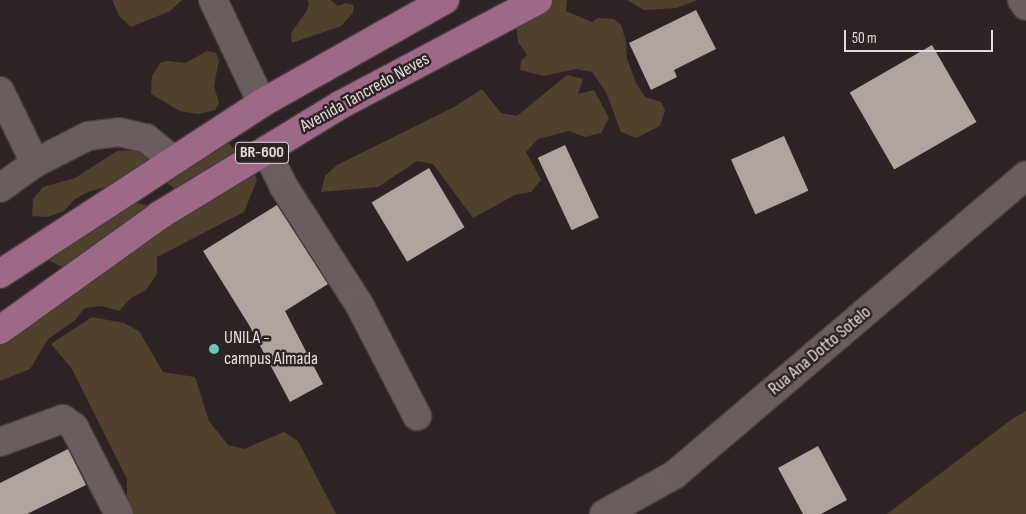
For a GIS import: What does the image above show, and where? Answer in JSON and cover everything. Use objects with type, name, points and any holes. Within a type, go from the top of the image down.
[{"type":"main road","name":"BR-600","points":[[0,274],[262,103],[445,0]]},
{"type":"main road","name":"Avenida Tancredo Neves","points":[[0,330],[160,215],[340,106],[538,0]]},
{"type":"street","points":[[213,0],[262,103]]},
{"type":"street","points":[[1022,0],[1026,6]]},
{"type":"street","points":[[0,91],[35,163]]},
{"type":"street","points":[[0,188],[35,163],[88,136],[119,132],[146,138],[173,160]]},
{"type":"street","points":[[266,150],[284,187],[360,306],[417,416]]},
{"type":"street","name":"Rua Ana Dotto Sotelo","points":[[604,514],[674,475],[1026,175]]},
{"type":"street","points":[[0,442],[63,419],[74,427],[119,514]]},
{"type":"shaded area","points":[[112,0],[182,0],[170,11],[131,27],[119,16]]},
{"type":"shaded area","points":[[307,0],[331,0],[338,6],[345,3],[354,5],[353,13],[341,26],[292,43],[291,33],[306,12],[309,4]]},
{"type":"shaded area","points":[[513,0],[567,0],[566,11],[592,22],[598,18],[614,19],[621,25],[626,41],[627,59],[636,83],[645,97],[661,102],[665,110],[660,126],[636,138],[621,132],[606,92],[592,72],[576,69],[544,76],[520,70],[521,61],[527,55],[518,42]]},
{"type":"shaded area","points":[[627,0],[698,0],[676,8],[644,10]]},
{"type":"shaded area","points":[[207,51],[216,53],[219,60],[214,86],[219,103],[215,110],[198,114],[180,111],[151,94],[152,76],[160,63],[168,61],[185,63]]},
{"type":"shaded area","points":[[567,75],[583,79],[578,94],[594,90],[609,118],[601,133],[585,137],[569,131],[538,139],[526,152],[541,180],[531,192],[515,195],[473,218],[433,164],[417,161],[378,187],[321,192],[325,176],[337,165],[454,107],[482,89],[501,113],[517,116]]},
{"type":"shaded area","points":[[181,140],[226,141],[251,165],[257,180],[244,212],[157,257],[157,274],[146,290],[131,298],[119,311],[102,306],[85,308],[74,321],[48,339],[30,369],[0,381],[0,330],[67,285],[62,267],[48,260],[43,246],[124,201],[157,207],[173,204],[173,187],[159,178],[90,191],[75,199],[64,211],[48,217],[32,216],[33,199],[43,187],[75,178],[117,151],[150,150]]},
{"type":"shaded area","points":[[92,317],[124,323],[139,331],[163,372],[195,377],[209,421],[228,445],[244,449],[284,432],[298,441],[336,514],[127,514],[127,479],[72,369],[51,344]]},
{"type":"shaded area","points":[[1026,411],[1026,514],[887,514],[1012,419]]},
{"type":"building","points":[[696,10],[716,49],[674,70],[677,77],[651,90],[629,43]]},
{"type":"building","points":[[932,45],[976,122],[894,170],[850,92]]},
{"type":"building","points":[[784,136],[808,191],[755,214],[731,160]]},
{"type":"building","points":[[565,145],[599,218],[572,230],[538,158]]},
{"type":"building","points":[[429,168],[465,227],[407,262],[372,203]]},
{"type":"building","points":[[277,205],[328,284],[285,311],[323,384],[290,402],[249,325],[203,251]]},
{"type":"building","points":[[818,446],[847,500],[821,514],[803,514],[778,468]]},
{"type":"building","points":[[68,449],[86,485],[27,514],[0,514],[0,483]]},
{"type":"place","name":"UNILA - campus Almada","points":[[214,349]]}]
